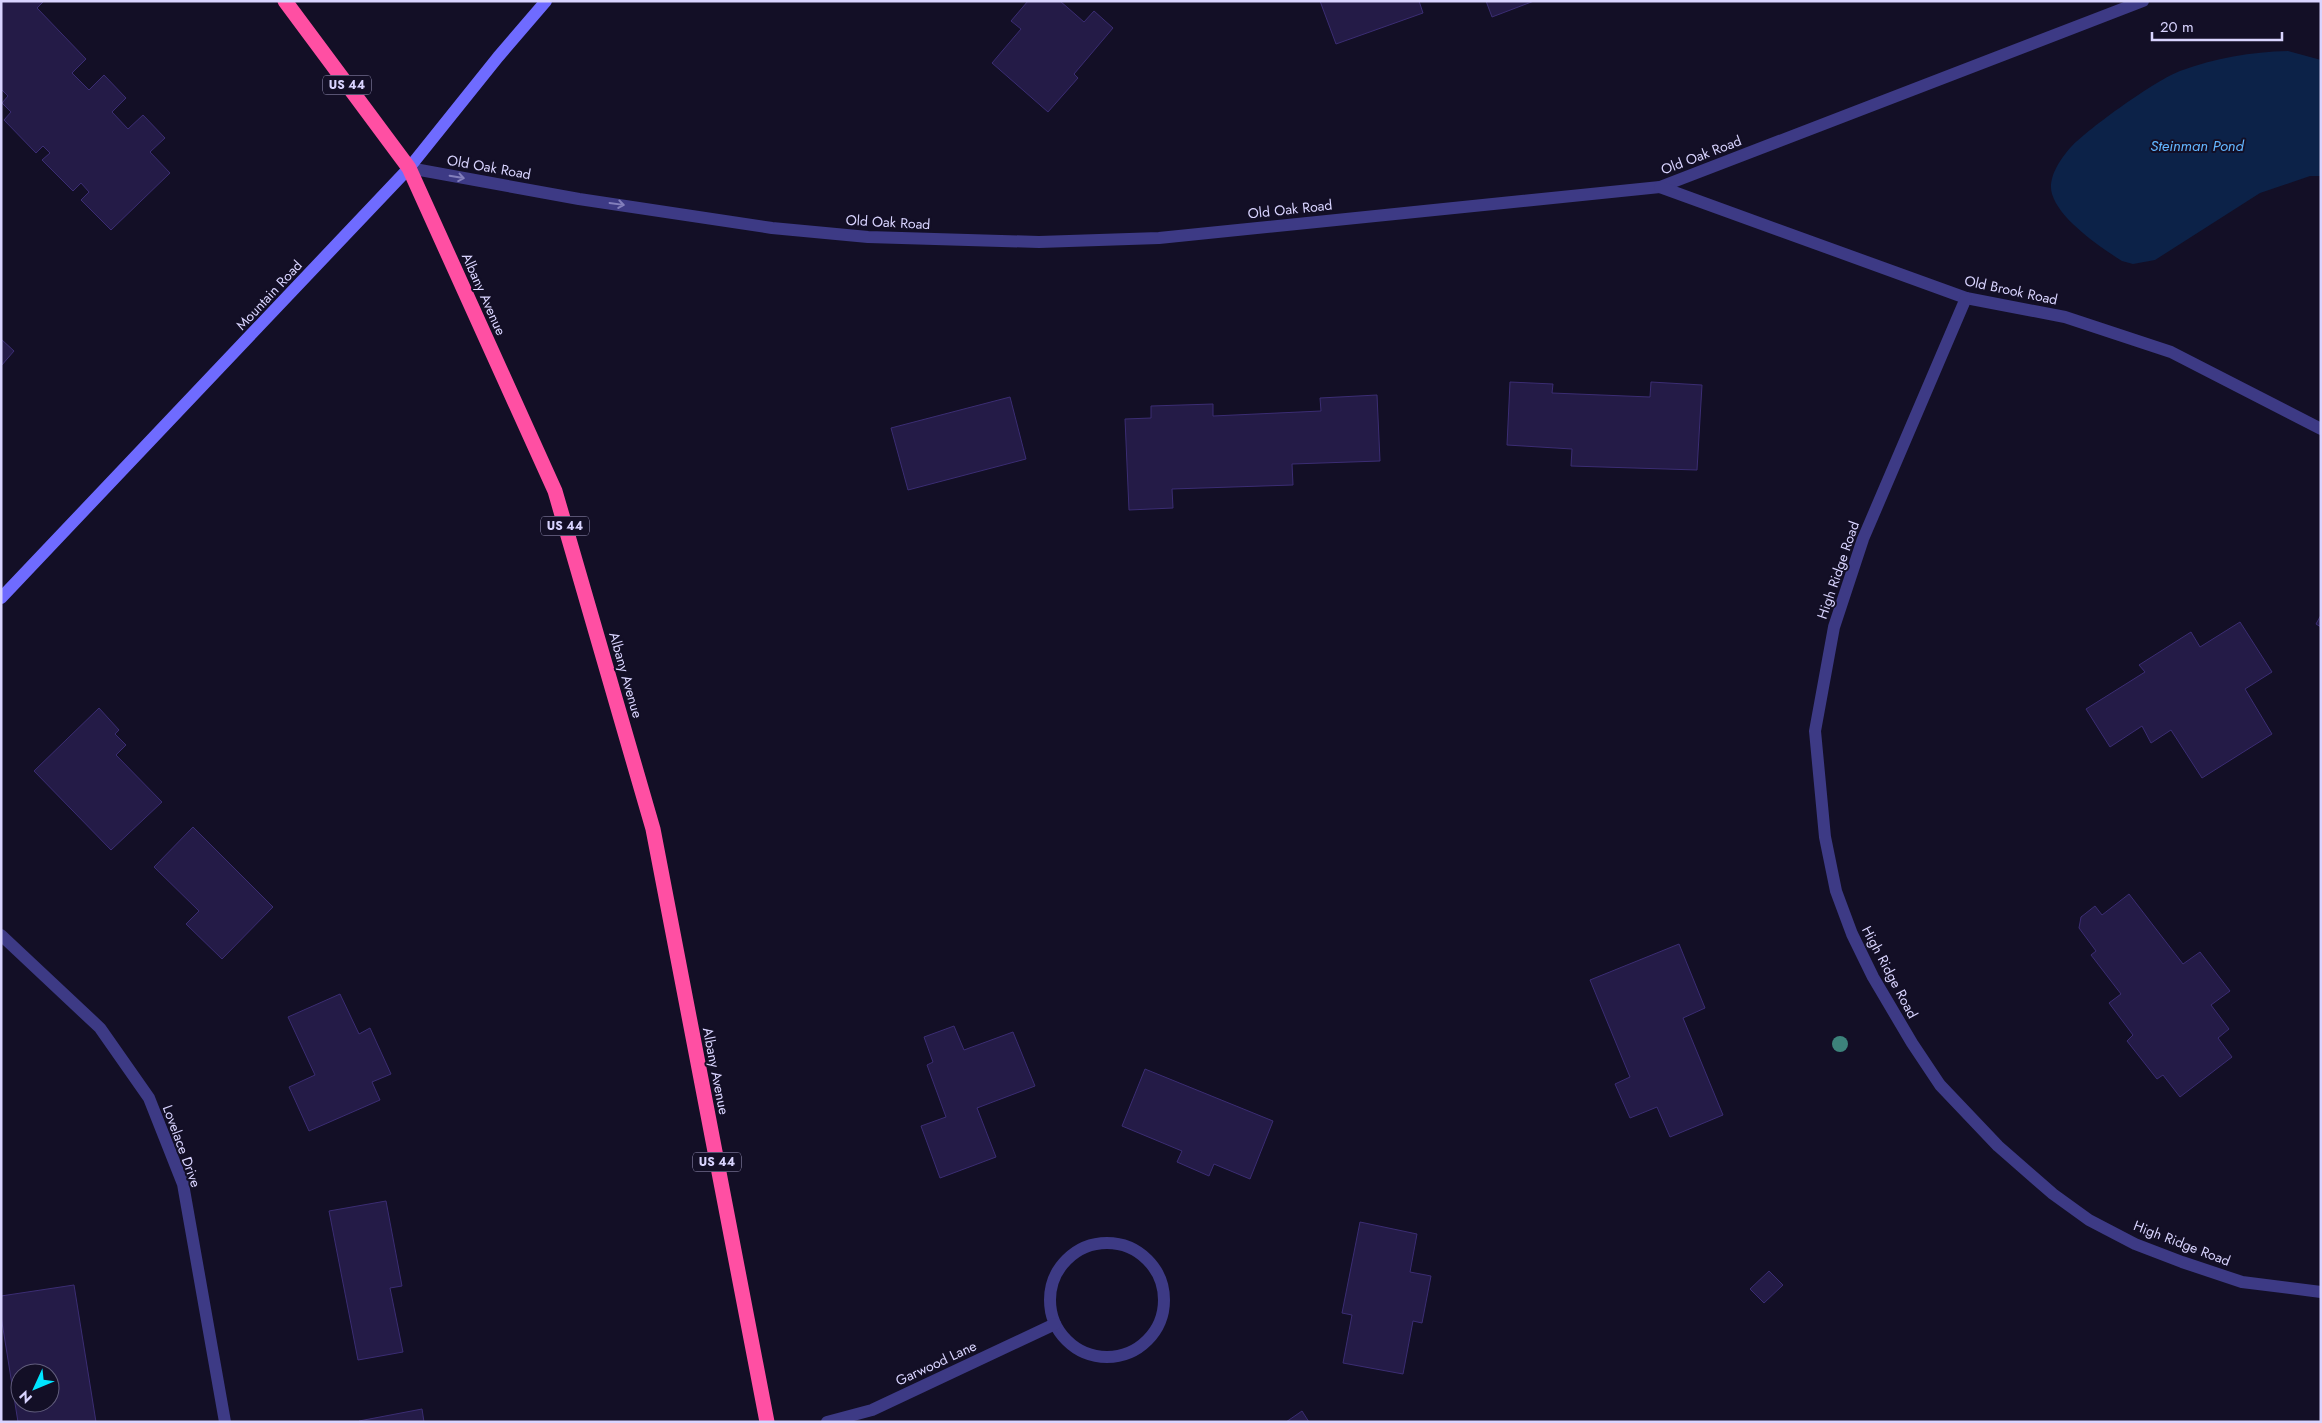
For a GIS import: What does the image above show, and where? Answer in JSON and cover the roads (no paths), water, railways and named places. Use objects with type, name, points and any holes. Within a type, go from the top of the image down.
[{"type":"highway","name":"Albany Avenue","points":[[285,1],[409,168],[555,491],[653,829],[767,1422]]},
{"type":"main road","name":"Mountain Road","points":[[1,598],[409,168],[546,1]]},
{"type":"street","name":"Old Oak Road","points":[[409,168],[579,199],[772,228],[868,237],[1039,242],[1159,238],[1660,187],[2143,1]]},
{"type":"street","name":"Old Brook Road","points":[[1660,187],[1966,298],[2065,317],[2171,352],[2321,429]]},
{"type":"street","name":"High Ridge Road","points":[[1966,298],[1862,539],[1834,627],[1819,700],[1815,731],[1824,837],[1842,908],[1852,934],[1873,977],[1912,1043],[1940,1085],[1998,1146],[2053,1194],[2089,1220],[2135,1244],[2182,1262],[2242,1282],[2321,1292]]},
{"type":"street","name":"Lovelace Drive","points":[[1,935],[100,1028],[149,1098],[182,1184],[225,1422]]},
{"type":"street","points":[[1104,1243],[1122,1244],[1138,1252],[1152,1264],[1162,1280],[1165,1299],[1162,1319],[1152,1336],[1138,1349],[1120,1356],[1100,1357],[1082,1352],[1066,1340],[1055,1324],[1050,1306],[1051,1287],[1054,1279],[1058,1270],[1070,1257],[1085,1247],[1104,1243]]},
{"type":"street","name":"Garwood Lane","points":[[827,1422],[872,1410],[1055,1324]]},
{"type":"water","name":"Steinman Pond","points":[[2288,51],[2321,60],[2321,176],[2310,176],[2260,193],[2155,260],[2133,264],[2122,261],[2092,241],[2072,223],[2056,204],[2052,194],[2051,181],[2063,157],[2092,128],[2123,105],[2155,84],[2180,71],[2220,59],[2247,54]]}]
